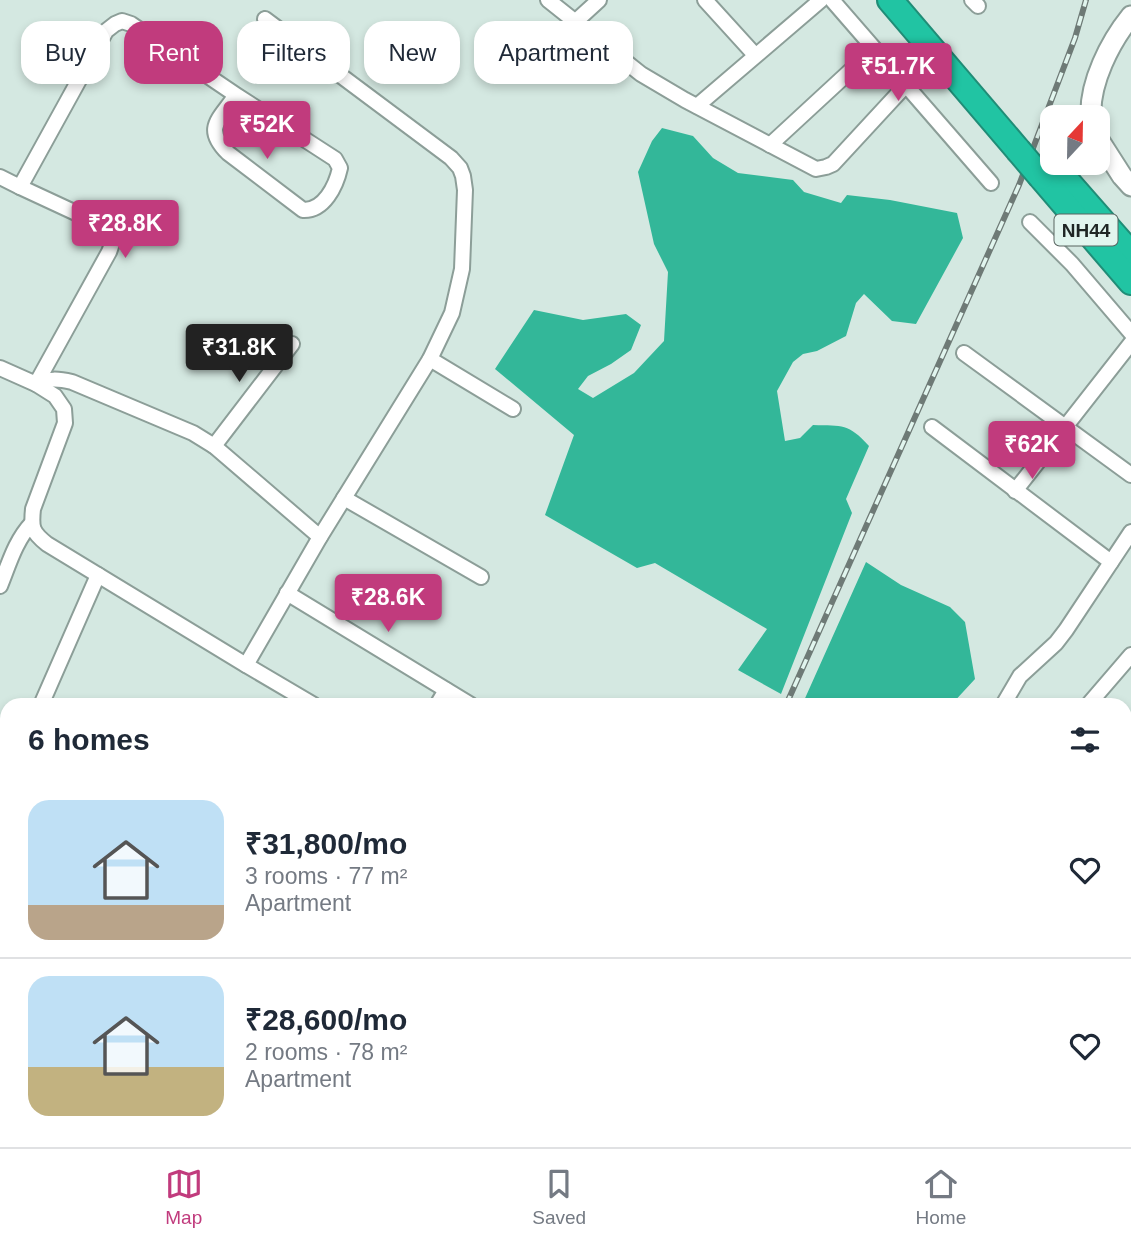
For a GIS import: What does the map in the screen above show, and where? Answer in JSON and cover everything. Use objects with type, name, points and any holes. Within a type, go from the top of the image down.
[{"type":"highway","name":"NH44","points":[[890,0],[1024,145]]},
{"type":"highway","name":"NH44","points":[[911,0],[1040,164]]},
{"type":"highway","name":"NH44","points":[[1049,175],[1131,282]]},
{"type":"highway","name":"NH44","points":[[1050,175],[1131,254]]},
{"type":"street","points":[[548,0],[574,21]]},
{"type":"street","points":[[576,21],[599,0]]},
{"type":"street","points":[[705,0],[755,55]]},
{"type":"street","points":[[697,106],[821,0]]},
{"type":"street","points":[[832,0],[991,183]]},
{"type":"street","points":[[1091,105],[1105,58],[1131,16]]},
{"type":"street","points":[[246,665],[320,537],[430,359],[452,313],[462,269],[465,191],[460,168],[450,158],[265,19]]},
{"type":"street","points":[[20,187],[106,31],[122,21],[131,24],[335,159],[340,168],[337,179],[321,205],[312,210],[303,210],[219,144],[215,136],[215,126],[236,95]]},
{"type":"street","points":[[770,145],[874,49]]},
{"type":"street","points":[[633,68],[697,106],[816,169],[833,164],[906,85]]},
{"type":"street","points":[[1110,153],[1128,176]]},
{"type":"street","points":[[0,177],[104,226],[112,232],[114,241],[36,384]]},
{"type":"street","points":[[1030,222],[1072,264],[1131,333]]},
{"type":"street","points":[[1015,491],[1131,343]]},
{"type":"street","points":[[214,446],[292,344]]},
{"type":"street","points":[[964,353],[1131,475]]},
{"type":"street","points":[[430,359],[513,409]]},
{"type":"street","points":[[0,368],[55,396],[64,409],[65,423],[33,509],[32,523],[35,534],[47,544],[302,698]]},
{"type":"street","points":[[36,384],[45,379],[72,382],[193,433],[214,446],[320,537]]},
{"type":"street","points":[[932,427],[1111,562]]},
{"type":"street","points":[[344,498],[481,577]]},
{"type":"street","points":[[0,586],[17,542],[32,523]]},
{"type":"street","points":[[1007,698],[1020,676],[1056,643],[1066,630],[1129,538]]},
{"type":"street","points":[[44,698],[98,575]]},
{"type":"street","points":[[287,593],[459,698]]},
{"type":"street","points":[[1094,698],[1131,655]]},
{"type":"street","points":[[441,698],[446,690]]},
{"type":"shaded area","points":[[662,128],[693,136],[713,158],[738,173],[793,180],[804,192],[841,203],[847,195],[957,213],[963,238],[916,324],[892,321],[864,294],[856,303],[846,336],[817,351],[803,354],[793,362],[777,391],[785,441],[800,438],[813,425],[831,425],[856,433],[869,446],[846,499],[852,513],[781,694],[738,670],[767,629],[655,563],[637,568],[545,515],[574,435],[495,369],[534,310],[583,320],[626,314],[641,325],[631,350],[588,376],[578,389],[593,398],[634,373],[664,341],[668,272],[654,244],[638,172],[652,141]]},
{"type":"shaded area","points":[[866,562],[901,585],[950,607],[965,622],[975,679],[957,698],[805,698]]},
{"type":"railway","points":[[789,698],[1019,185],[1075,38],[1086,0]]}]
